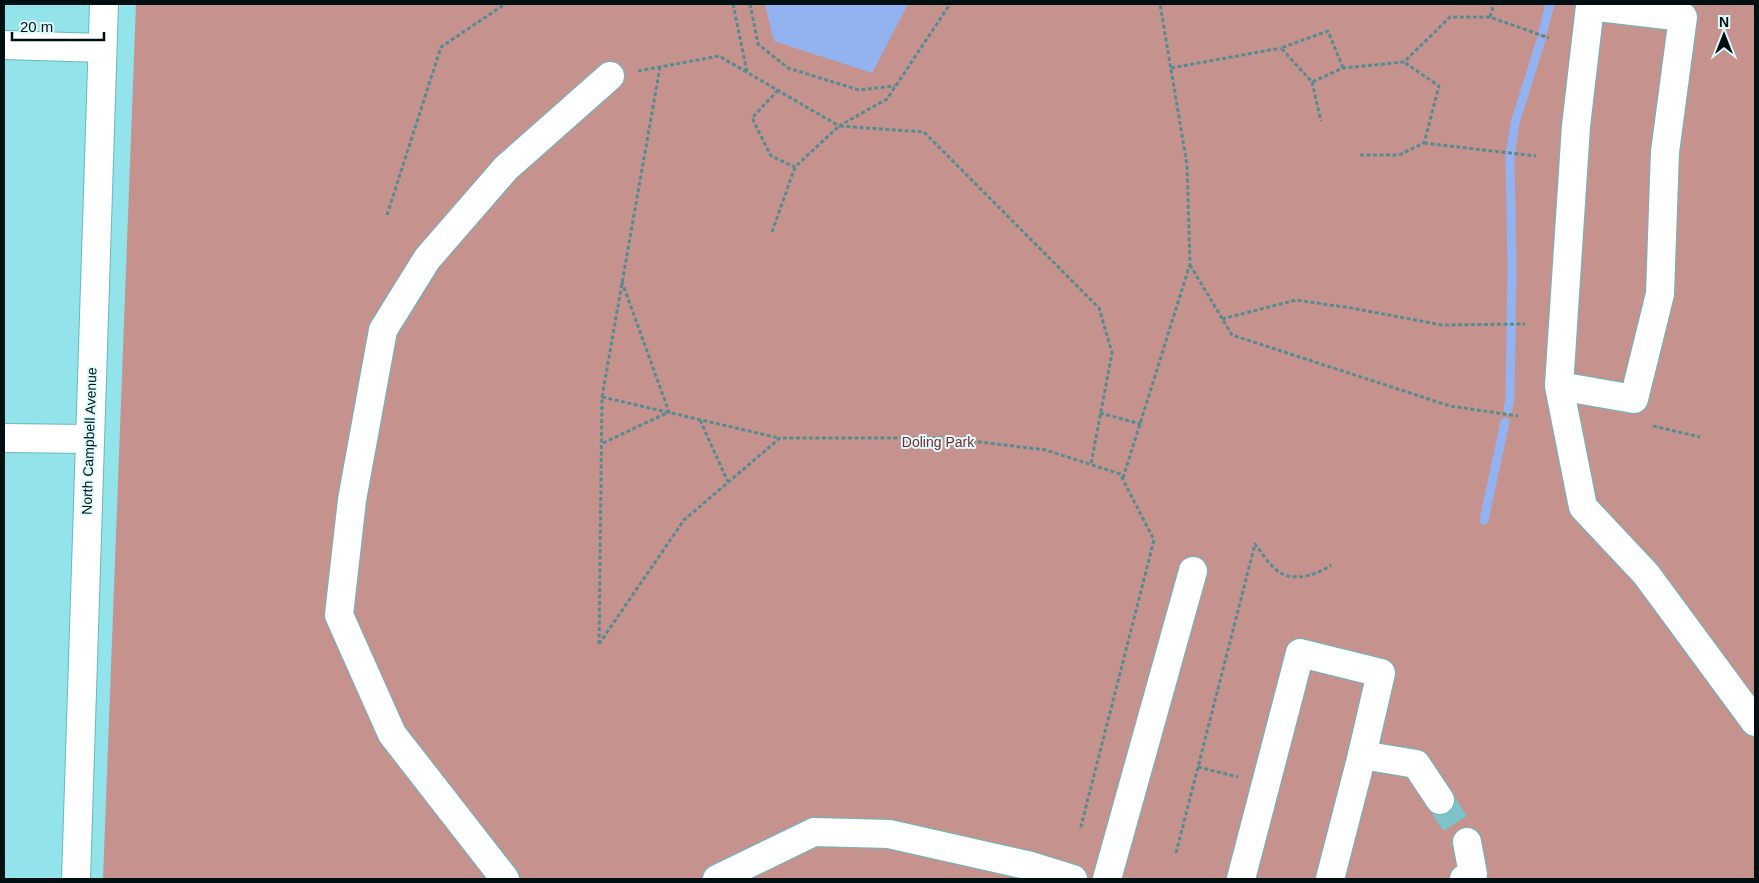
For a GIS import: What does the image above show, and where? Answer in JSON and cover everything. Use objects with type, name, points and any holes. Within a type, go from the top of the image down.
[{"type":"street","name":"North Campbell Avenue","points":[[76,879],[104,4]]},
{"type":"street","points":[[1559,386],[1634,399],[1660,294],[1665,152],[1682,17],[1590,6],[1576,126],[1559,386],[1582,507],[1646,574],[1755,722]]},
{"type":"street","points":[[4,45],[102,48]]},
{"type":"street","points":[[505,879],[392,734],[339,615],[352,500],[384,330],[422,266],[506,168],[610,76]]},
{"type":"street","points":[[4,438],[89,439]]},
{"type":"street","points":[[1107,879],[1192,571]]},
{"type":"street","points":[[1241,879],[1300,653],[1381,674],[1330,879]]},
{"type":"street","points":[[1362,755],[1416,764],[1440,800]]},
{"type":"street","points":[[717,879],[814,832],[889,834],[1031,866],[1073,879]]},
{"type":"street","points":[[1464,879],[1473,874],[1467,842]]},
{"type":"path","points":[[387,215],[441,47],[504,4]]},
{"type":"path","points":[[733,4],[747,72]]},
{"type":"path","points":[[750,4],[758,44],[788,68],[859,90],[895,86]]},
{"type":"path","points":[[772,232],[795,167],[839,126],[887,99],[950,4]]},
{"type":"path","points":[[1123,479],[1190,264],[1187,165],[1160,4]]},
{"type":"path","points":[[1490,17],[1494,4]]},
{"type":"path","points":[[1312,82],[1344,68],[1404,62],[1450,17],[1490,17],[1549,38]]},
{"type":"path","points":[[1171,68],[1281,48],[1328,31],[1344,68]]},
{"type":"path","points":[[1281,48],[1312,82],[1321,121]]},
{"type":"path","points":[[610,76],[719,56],[839,126],[924,132],[1099,308],[1112,353],[1090,464]]},
{"type":"path","points":[[1404,62],[1438,86],[1424,143]]},
{"type":"path","points":[[660,67],[602,397],[603,443],[598,644],[684,520],[780,438]]},
{"type":"path","points":[[778,90],[752,118],[771,156],[795,167]]},
{"type":"path","points":[[1360,155],[1398,156],[1424,143],[1536,156]]},
{"type":"path","points":[[1190,264],[1232,335],[1450,406],[1518,416]]},
{"type":"path","points":[[622,282],[669,412]]},
{"type":"path","points":[[1222,319],[1296,300],[1442,325],[1525,324]]},
{"type":"path","points":[[602,397],[780,438],[946,438],[1046,450],[1120,474],[1154,540],[1080,830]]},
{"type":"path","points":[[603,443],[669,412]]},
{"type":"path","points":[[1100,413],[1141,424]]},
{"type":"path","points":[[700,420],[728,482]]},
{"type":"path","points":[[1653,426],[1700,437]]},
{"type":"path","points":[[1176,853],[1255,544],[1279,572],[1286,574],[1307,576],[1324,570],[1331,565]]},
{"type":"path","points":[[1198,767],[1241,778]]},
{"type":"green space","name":"Doling Park","points":[[136,4],[1755,4],[1755,879],[103,879]]},
{"type":"water","points":[[765,4],[908,4],[872,73],[774,41]]},
{"type":"waterway","points":[[1543,31],[1550,4]]},
{"type":"waterway","points":[[1508,409],[1510,399],[1512,267],[1510,156],[1515,123],[1541,40]]},
{"type":"waterway","points":[[1484,520],[1505,422]]},
{"type":"tunnel","points":[[1440,800],[1467,842]]}]
